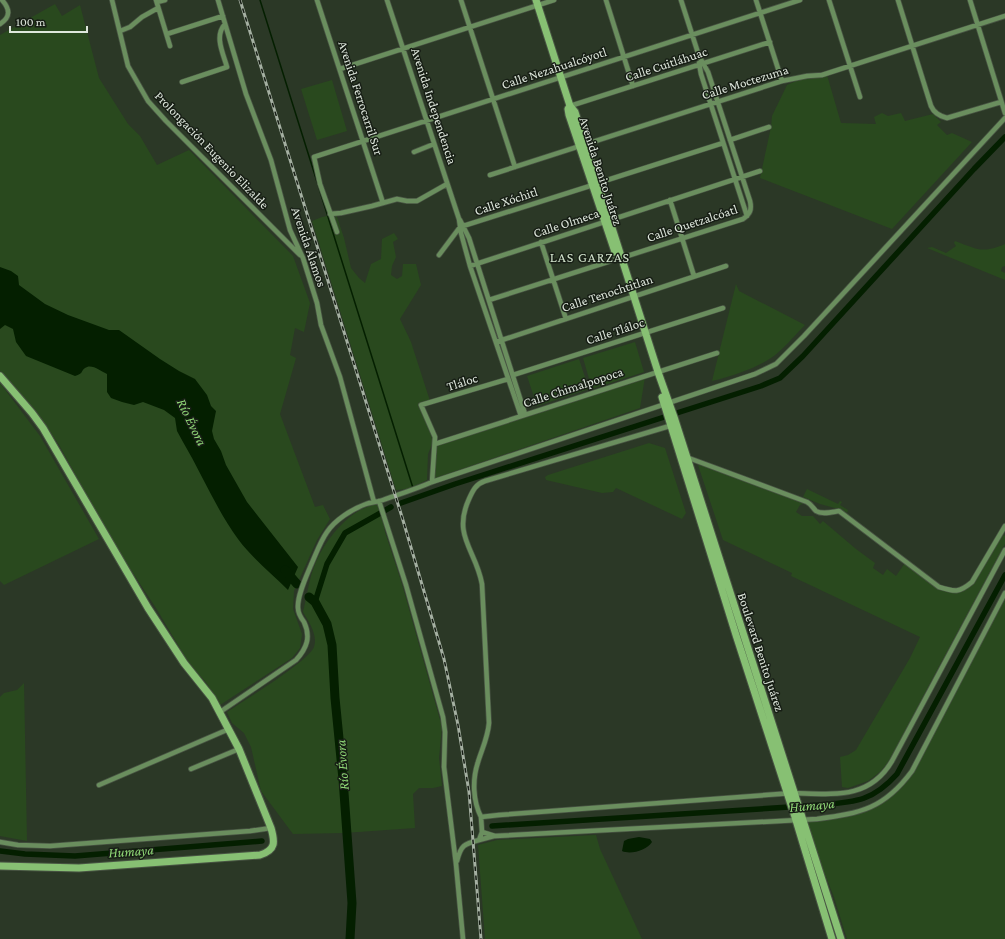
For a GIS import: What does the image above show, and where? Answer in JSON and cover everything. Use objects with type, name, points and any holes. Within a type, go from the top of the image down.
[{"type":"street","points":[[2,0],[9,10],[8,16],[2,22]]},
{"type":"street","name":"Prolongación Eugenio Elizalde","points":[[112,0],[128,66],[141,90],[152,106],[303,258]]},
{"type":"street","points":[[164,0],[156,1],[170,46]]},
{"type":"street","name":"Avenida Álamos","points":[[218,0],[246,94],[271,160],[290,230],[303,258],[317,304],[321,325],[340,377],[377,502],[406,585],[443,717],[445,732],[444,767],[456,864],[462,939]]},
{"type":"street","name":"Avenida Ferrocarril Sur","points":[[317,0],[383,203]]},
{"type":"street","name":"Avenida Independencia","points":[[387,0],[447,184],[462,227],[477,263],[513,375],[523,415]]},
{"type":"street","points":[[461,0],[515,167]]},
{"type":"street","points":[[340,69],[470,27],[537,3],[554,0]]},
{"type":"street","points":[[606,0],[633,86]]},
{"type":"street","points":[[681,0],[699,56],[702,64],[708,72],[751,206],[747,216]]},
{"type":"street","points":[[756,0],[782,80]]},
{"type":"street","name":"Calle Nezahualcóyotl","points":[[330,214],[320,184],[314,157],[800,0]]},
{"type":"street","points":[[829,0],[860,97]]},
{"type":"street","points":[[898,0],[933,110],[940,117],[947,118],[1002,102]]},
{"type":"street","points":[[970,0],[1005,113]]},
{"type":"street","name":"Avenida Benito Juárez","points":[[537,3],[570,106],[569,111],[582,145],[656,372]]},
{"type":"street","points":[[120,31],[130,27],[142,17],[158,8]]},
{"type":"street","points":[[166,34],[223,16]]},
{"type":"street","name":"Calle Moctezuma","points":[[490,175],[782,80],[822,75],[1005,16]]},
{"type":"street","points":[[182,82],[227,66],[219,38],[226,24]]},
{"type":"street","name":"Calle Cuitláhuac","points":[[570,106],[770,42]]},
{"type":"street","points":[[702,64],[701,74],[722,143],[747,216]]},
{"type":"street","points":[[220,712],[296,660],[304,652],[308,642],[308,631],[300,616],[298,603],[318,549],[327,532],[338,520],[367,503],[377,502],[415,490],[432,482],[667,406],[755,374],[776,364],[804,336],[1005,118]]},
{"type":"street","points":[[730,140],[770,127]]},
{"type":"street","name":"Calle Xóchitl","points":[[439,256],[462,227],[722,143]]},
{"type":"street","points":[[414,152],[434,144]]},
{"type":"street","name":"Calle Olmeca","points":[[470,266],[760,171]]},
{"type":"street","points":[[337,232],[330,214],[341,213],[397,199],[407,201],[417,200],[447,184]]},
{"type":"street","points":[[670,200],[694,276]]},
{"type":"street","name":"Calle Quetzalcóatl","points":[[489,300],[743,219],[747,216]]},
{"type":"street","name":"Avenida Independencia","points":[[462,227],[470,266],[508,379],[523,415]]},
{"type":"street","points":[[541,242],[566,319]]},
{"type":"street","name":"Calle Tenochtitlan","points":[[496,342],[726,266]]},
{"type":"street","name":"Calle Tláloc","points":[[513,375],[723,308]]},
{"type":"street","name":"Calle Chimalpopoca","points":[[435,444],[717,353]]},
{"type":"street","name":"Boulevard Benito Juárez","points":[[656,372],[791,797],[841,939]]},
{"type":"street","points":[[0,376],[43,428],[148,608],[184,663],[212,698],[239,749],[274,836],[273,846],[265,853],[260,855],[79,868],[0,866]]},
{"type":"street","name":"Tláloc","points":[[435,444],[433,430],[421,405],[508,379]]},
{"type":"street","points":[[479,840],[482,832],[481,817],[476,807],[474,779],[489,723],[482,584],[478,568],[464,536],[462,526],[464,513],[473,492],[476,486],[485,481],[672,423]]},
{"type":"street","name":"Boulevard Benito Juárez","points":[[672,423],[686,457],[791,797]]},
{"type":"street","points":[[432,482],[432,460],[435,444]]},
{"type":"street","points":[[686,457],[807,502],[817,511],[822,513],[839,511],[939,587],[951,591],[958,591],[965,588],[972,582],[1004,529]]},
{"type":"street","points":[[481,817],[851,793],[868,786],[888,769],[1005,550]]},
{"type":"street","points":[[456,864],[460,850],[463,846],[468,843],[495,836],[832,817],[870,808],[893,794],[912,771],[1005,593]]},
{"type":"street","points":[[99,785],[229,728]]},
{"type":"street","points":[[191,769],[239,749]]},
{"type":"street","name":"Boulevard Benito Juárez","points":[[799,818],[832,939]]},
{"type":"street","points":[[0,842],[33,846],[72,845],[250,831],[271,828]]},
{"type":"street","points":[[482,832],[495,836]]},
{"type":"shaded area","points":[[55,4],[62,16],[80,5],[99,78],[128,124],[140,136],[157,165],[189,150],[293,256],[310,303],[304,332],[295,328],[290,355],[296,358],[280,414],[315,507],[323,505],[330,519],[317,540],[294,591],[293,609],[302,634],[300,648],[292,658],[220,705],[205,681],[188,662],[156,608],[111,540],[59,445],[36,411],[0,371],[0,35]]},
{"type":"shaded area","points":[[827,75],[841,123],[876,124],[874,117],[882,113],[888,116],[901,113],[905,121],[933,114],[941,122],[937,125],[947,135],[952,133],[972,142],[892,229],[760,178],[772,116],[787,85],[803,78]]},
{"type":"shaded area","points":[[332,80],[347,131],[317,140],[301,89]]},
{"type":"shaded area","points":[[336,214],[344,238],[351,268],[365,283],[371,264],[381,259],[382,239],[394,233],[398,239],[393,242],[396,257],[392,266],[391,275],[397,279],[402,276],[403,264],[416,264],[421,285],[400,319],[411,342],[430,401],[419,404],[428,424],[433,442],[428,454],[427,480],[409,489],[396,490],[312,221]]},
{"type":"shaded area","points":[[955,241],[985,250],[1005,244],[1005,266],[1002,267],[1001,271],[1005,273],[1005,280],[927,248],[932,247],[946,253],[956,246],[954,243]]},
{"type":"shaded area","points":[[736,284],[739,291],[805,325],[771,358],[743,372],[712,381]]},
{"type":"shaded area","points":[[635,342],[644,372],[592,389],[583,358]]},
{"type":"shaded area","points":[[579,359],[589,389],[537,406],[527,376]]},
{"type":"shaded area","points":[[645,377],[640,408],[433,479],[434,458],[438,445]]},
{"type":"shaded area","points":[[0,383],[40,436],[99,539],[4,585],[0,581]]},
{"type":"shaded area","points":[[649,443],[665,448],[686,513],[682,519],[616,488],[613,492],[602,493],[546,480],[545,477],[548,475]]},
{"type":"shaded area","points":[[700,462],[806,502],[800,505],[796,512],[802,516],[813,516],[820,524],[823,521],[875,563],[873,568],[883,575],[887,569],[896,576],[907,560],[938,585],[950,591],[963,590],[1002,534],[1005,536],[1005,544],[890,760],[880,772],[868,781],[848,788],[842,787],[840,757],[848,755],[856,750],[910,658],[920,637],[791,576],[792,573],[723,540],[698,465]]},
{"type":"shaded area","points":[[807,489],[838,504],[840,501],[842,502],[840,505],[848,510],[847,513],[803,497]]},
{"type":"shaded area","points":[[377,504],[402,584],[442,727],[439,758],[442,786],[433,788],[419,788],[413,794],[415,828],[344,833],[293,834],[261,791],[251,747],[244,733],[232,723],[227,712],[260,691],[309,654],[314,647],[315,638],[310,624],[303,612],[313,570],[319,555],[332,536],[348,518],[367,507]]},
{"type":"shaded area","points":[[1005,595],[1005,939],[847,939],[834,897],[803,820],[870,809],[905,782]]},
{"type":"shaded area","points":[[24,683],[27,841],[0,836],[0,697],[4,693],[17,690]]},
{"type":"shaded area","points":[[596,835],[600,849],[642,939],[485,939],[478,845],[497,840]]},
{"type":"water","points":[[0,267],[11,271],[18,276],[19,285],[45,304],[68,315],[109,330],[119,330],[160,359],[195,379],[207,395],[211,406],[216,411],[212,431],[226,465],[247,502],[298,567],[288,590],[249,553],[230,528],[177,431],[175,418],[164,410],[143,402],[134,405],[111,398],[107,392],[107,374],[96,368],[90,366],[87,367],[75,376],[26,356],[16,342],[13,329],[5,325],[0,329]]},
{"type":"water","points":[[639,837],[650,839],[652,842],[650,845],[638,851],[622,851],[624,841]]},
{"type":"waterway","points":[[260,0],[413,488]]},
{"type":"waterway","points":[[401,503],[455,484],[761,386],[780,378],[803,356],[1005,137]]},
{"type":"waterway","points":[[315,602],[327,564],[345,533],[391,507]]},
{"type":"waterway","name":"Río Évora","points":[[285,570],[297,584]]},
{"type":"waterway","name":"Humaya","points":[[492,826],[821,805],[844,803],[872,795],[880,790],[897,774],[1005,575]]},
{"type":"waterway","name":"Río Évora","points":[[309,597],[315,602],[327,624],[332,645],[352,903],[350,939]]},
{"type":"waterway","name":"Humaya","points":[[0,851],[25,854],[75,856],[262,841]]},
{"type":"railway","points":[[240,0],[402,517],[444,659],[458,725],[469,792],[481,939]]},
{"type":"district","name":"LAS GARZAS","points":[[590,257]]}]
